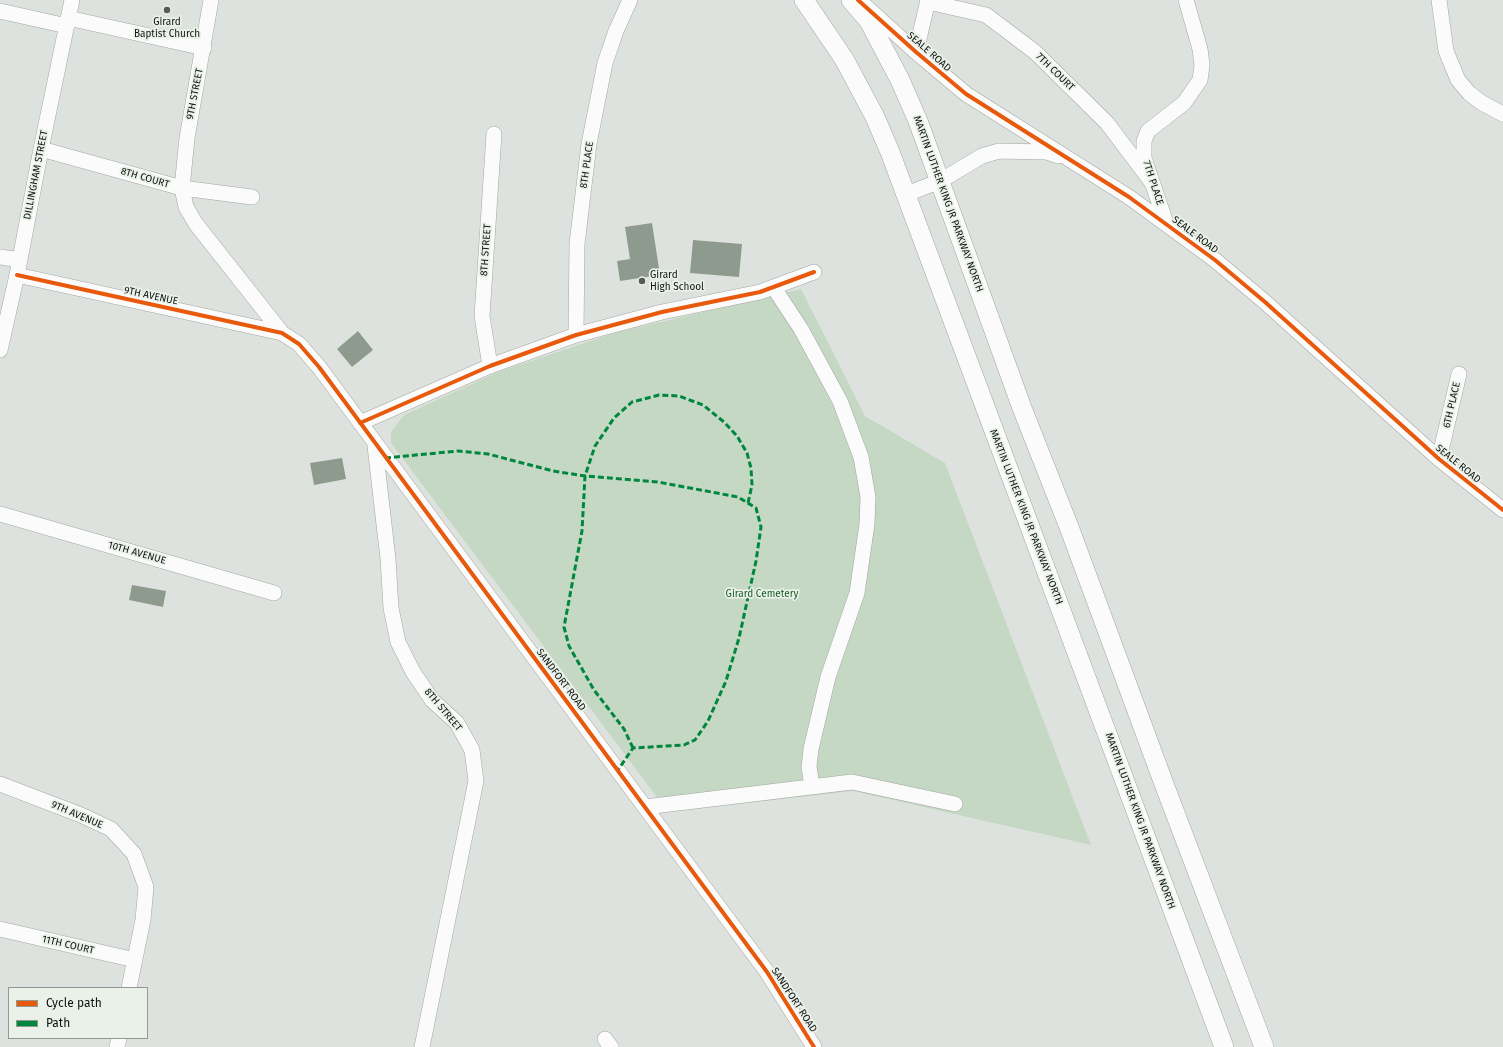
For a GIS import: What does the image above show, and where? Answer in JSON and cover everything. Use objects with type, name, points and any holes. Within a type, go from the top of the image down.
[{"type":"main road","name":"MARTIN LUTHER KING JR PARKWAY NORTH","points":[[804,0],[826,31],[860,88],[890,152],[907,194],[942,294],[1224,1047]]},
{"type":"main road","name":"MARTIN LUTHER KING JR PARKWAY NORTH","points":[[851,0],[869,21],[900,80],[918,121],[990,316],[1022,408],[1069,527],[1164,784],[1264,1047]]},
{"type":"street","name":"DILLINGHAM STREET","points":[[0,350],[19,267],[41,149],[72,0]]},
{"type":"street","name":"9TH STREET","points":[[182,188],[187,138],[212,0]]},
{"type":"street","name":"8TH PLACE","points":[[576,335],[577,244],[589,144],[605,63],[616,31],[630,0]]},
{"type":"street","name":"SEALE ROAD","points":[[858,0],[966,94],[1078,164],[1166,223],[1214,260],[1265,302],[1439,459],[1503,510]]},
{"type":"street","name":"7TH PLACE","points":[[1166,223],[1144,158],[1144,141],[1148,131],[1184,103],[1200,80],[1202,65],[1200,48],[1186,0]]},
{"type":"street","points":[[1439,0],[1442,35],[1449,61],[1458,80],[1470,94],[1482,103],[1503,114]]},
{"type":"street","points":[[916,52],[928,1]]},
{"type":"street","name":"7TH COURT","points":[[928,1],[986,15],[1035,52],[1107,123],[1153,184]]},
{"type":"street","points":[[0,11],[68,22],[204,48]]},
{"type":"street","name":"8TH STREET","points":[[490,366],[482,316],[494,134]]},
{"type":"street","name":"8TH COURT","points":[[41,149],[182,188],[252,197]]},
{"type":"street","name":"SEALE ROAD","points":[[907,194],[940,182],[982,156],[999,151],[1046,152],[1078,164]]},
{"type":"street","points":[[182,188],[186,207],[196,224],[282,333]]},
{"type":"street","name":"9TH AVENUE","points":[[0,257],[19,267],[282,333]]},
{"type":"street","points":[[360,423],[490,366],[576,335],[662,312],[702,305],[774,288],[814,272]]},
{"type":"street","points":[[774,288],[801,329],[840,401],[861,457],[868,497],[867,524],[858,587],[828,677],[813,742],[809,767],[812,786]]},
{"type":"street","name":"SANDFORT ROAD","points":[[282,333],[298,344],[319,367],[375,445],[767,972],[814,1047]]},
{"type":"street","name":"6TH PLACE","points":[[1439,459],[1459,374]]},
{"type":"street","name":"8TH STREET","points":[[375,445],[388,559],[391,608],[398,642],[413,672],[432,700],[457,723],[472,750],[476,781],[422,1047]]},
{"type":"street","name":"10TH AVENUE","points":[[0,514],[274,593]]},
{"type":"street","points":[[645,807],[852,782],[955,804]]},
{"type":"street","name":"9TH AVENUE","points":[[0,784],[81,815],[111,829],[134,854],[146,887],[143,920],[135,960]]},
{"type":"street","name":"11TH COURT","points":[[0,929],[135,960]]},
{"type":"street","points":[[129,987],[135,960]]},
{"type":"green space","name":"Girard Cemetery","points":[[801,289],[865,416],[945,463],[1091,845],[853,791],[668,812],[391,443],[391,432],[404,415],[498,372],[614,333]]},
{"type":"building","points":[[652,223],[660,275],[620,281],[617,261],[630,259],[625,227]]},
{"type":"building","points":[[693,240],[742,244],[739,277],[690,273]]},
{"type":"building","points":[[358,331],[373,350],[352,367],[337,349]]},
{"type":"building","points":[[342,458],[346,479],[314,485],[310,463]]},
{"type":"building","points":[[132,585],[166,591],[163,607],[129,600]]},
{"type":"marked path","points":[[633,748],[624,729],[594,690],[569,646],[564,627],[582,531],[585,476],[595,446],[614,418],[632,402],[659,395],[679,396],[703,405],[724,422],[737,436],[747,453],[751,468],[752,485],[748,503]]},
{"type":"marked path","points":[[385,458],[458,451],[488,454],[553,471],[585,476],[658,482],[738,497],[756,508],[761,527],[756,561],[739,638],[726,681],[708,721],[695,740],[684,745],[633,748],[618,770]]},
{"type":"cycle path","points":[[858,0],[966,94],[1129,197],[1215,260],[1265,302],[1439,459],[1503,510]]},
{"type":"cycle path","points":[[360,423],[490,366],[576,335],[662,312],[760,292],[814,272]]},
{"type":"cycle path","points":[[17,275],[282,333],[299,344],[319,367],[767,972],[814,1047]]},
{"type":"place","name":"Girard Baptist Church","points":[[167,10]]},
{"type":"place","name":"Girard High School","points":[[642,281]]}]
